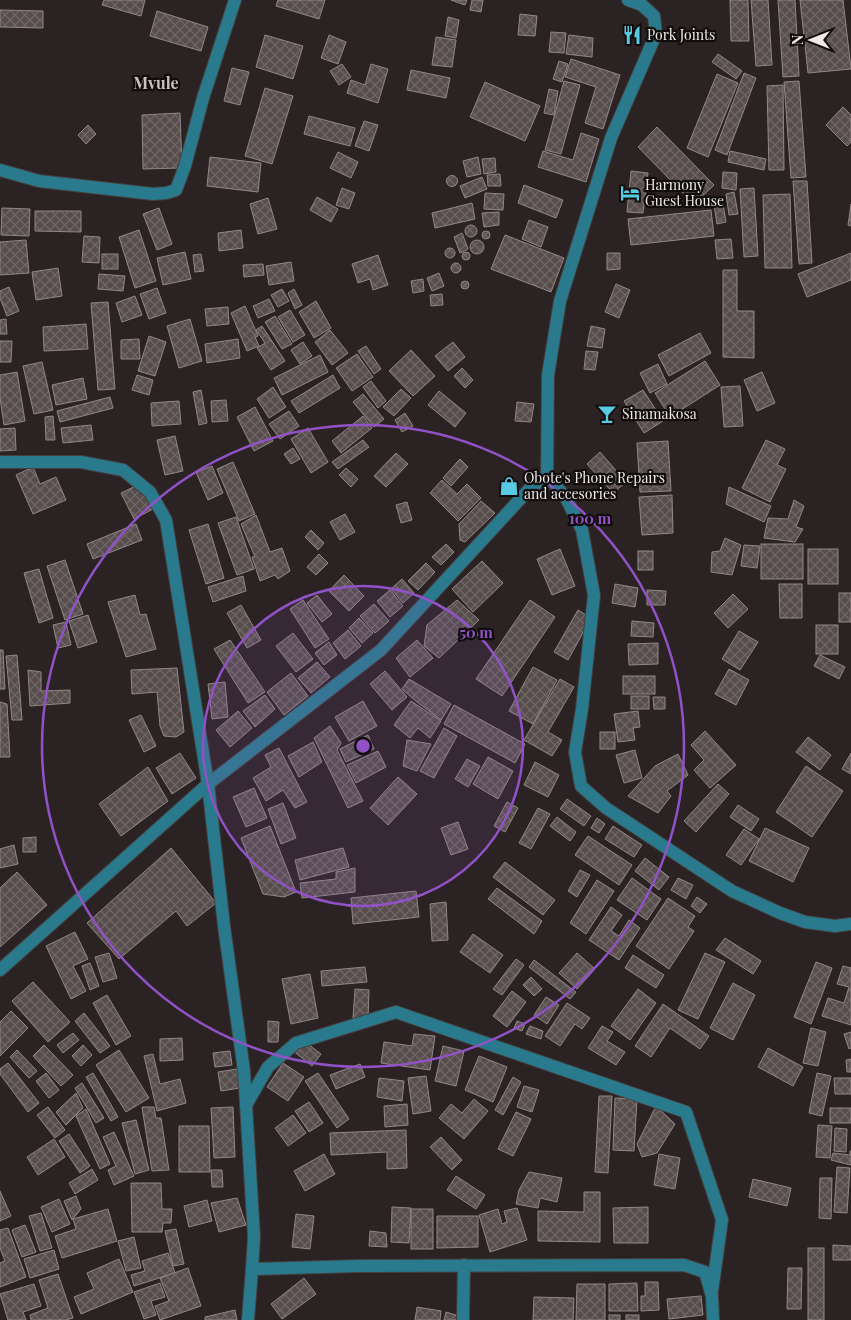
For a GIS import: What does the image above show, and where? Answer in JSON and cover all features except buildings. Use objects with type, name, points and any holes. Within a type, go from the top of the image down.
[{"type":"street","points":[[0,170],[39,180],[153,194],[176,190],[186,166],[203,98],[235,0]]},
{"type":"street","points":[[547,480],[548,375],[560,301],[612,138],[656,34],[654,16],[642,5],[628,0]]},
{"type":"street","points":[[0,462],[81,462],[123,470],[150,492],[166,520],[208,784],[224,926],[244,1071],[254,1237],[248,1320]]},
{"type":"street","points":[[0,970],[208,784],[381,650],[534,484],[547,480],[553,482],[566,498],[582,530],[594,595],[582,708],[575,752],[581,786],[606,808],[732,891],[805,922],[835,926],[851,924]]},
{"type":"street","points":[[246,1105],[268,1067],[296,1043],[396,1012],[686,1112],[722,1220],[712,1296],[713,1320]]},
{"type":"street","points":[[252,1269],[464,1265],[684,1265],[705,1272],[712,1296]]},
{"type":"street","points":[[462,1320],[464,1265]]},
{"type":"place","name":"Pork Joints","points":[[632,35]]},
{"type":"place","name":"Harmony Guest House","points":[[630,193]]},
{"type":"place","name":"Sinamakosa","points":[[607,414]]},
{"type":"place","name":"Obote's Phone Repairs and accesories","points":[[509,486]]},
{"type":"district","name":"Mvule","points":[[156,83]]}]
